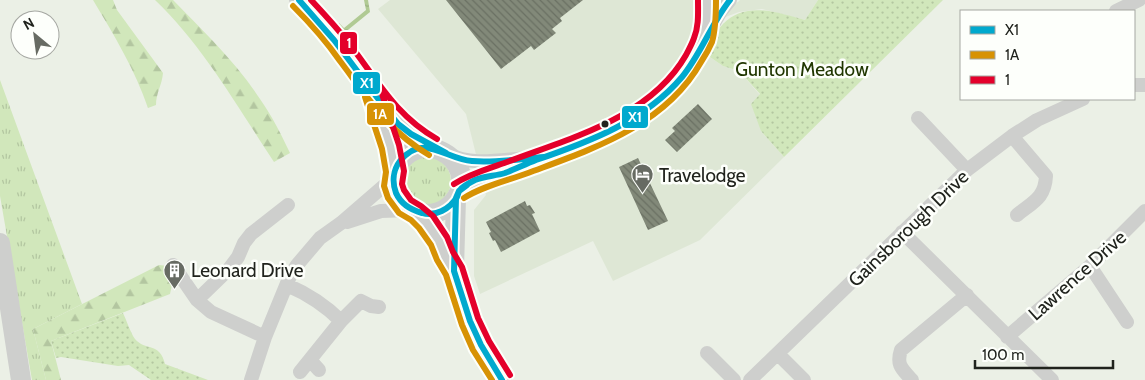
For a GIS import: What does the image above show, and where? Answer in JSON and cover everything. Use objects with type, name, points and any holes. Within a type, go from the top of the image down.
[{"type":"highway","points":[[299,0],[319,21],[354,64],[373,94],[404,129],[456,163],[461,180],[458,195],[454,271]]},
{"type":"highway","points":[[373,94],[390,147],[396,194],[400,201],[426,222],[434,233],[454,271],[470,321],[481,345],[502,380]]},
{"type":"highway","points":[[394,175],[399,162],[406,154],[416,149],[440,151]]},
{"type":"highway","points":[[413,212],[429,215],[439,213],[449,207],[458,195]]},
{"type":"highway","points":[[0,244],[21,380]]},
{"type":"street","points":[[701,44],[708,0]]},
{"type":"street","points":[[458,195],[471,182],[482,177],[502,173],[588,142],[637,117],[664,96],[683,76],[721,11],[730,0]]},
{"type":"street","points":[[1118,10],[1139,0]]},
{"type":"street","name":"Gainsborough Drive","points":[[750,380],[967,170],[1057,104],[1078,100]]},
{"type":"street","points":[[918,118],[924,133],[967,170]]},
{"type":"street","points":[[1012,136],[1046,176],[1046,187],[1041,196],[1017,215]]},
{"type":"street","points":[[440,151],[456,159],[478,161],[544,157]]},
{"type":"street","points":[[251,380],[265,337],[297,265],[320,238],[341,224],[394,175]]},
{"type":"street","points":[[197,300],[229,269],[251,234],[278,209]]},
{"type":"street","points":[[341,224],[381,211],[413,212]]},
{"type":"street","name":"Lawrence Drive","points":[[1007,337],[1090,266],[1145,211]]},
{"type":"street","points":[[902,232],[1052,380]]},
{"type":"street","points":[[173,265],[197,300],[211,312],[265,337]]},
{"type":"street","points":[[1090,266],[1127,322]]},
{"type":"street","points":[[287,285],[307,294],[326,307],[341,321]]},
{"type":"street","points":[[912,380],[901,369],[898,359],[901,350],[967,295]]},
{"type":"street","points":[[300,372],[314,365],[341,321],[361,301],[370,306],[379,307]]},
{"type":"street","points":[[708,352],[734,380]]},
{"type":"street","points":[[778,354],[804,380]]},
{"type":"shaded area","points":[[390,0],[695,0],[693,22],[740,0],[818,0],[805,20],[762,9],[739,12],[693,29],[683,54],[662,83],[632,104],[642,124],[678,97],[689,84],[707,55],[723,66],[739,71],[760,95],[761,131],[784,157],[700,240],[613,281],[593,241],[480,294],[474,276],[474,210],[486,195],[466,114],[378,9]]},
{"type":"green space","points":[[93,0],[113,0],[117,10],[163,73],[156,105],[148,108],[130,66]]},
{"type":"green space","points":[[155,0],[173,0],[230,60],[251,85],[264,105],[290,153],[274,162],[204,57],[189,37]]},
{"type":"green space","name":"Gunton Meadow","points":[[818,0],[943,0],[784,157],[761,131],[751,104],[760,94],[739,71],[723,66],[707,55],[723,24],[742,12],[762,10],[805,20]]},
{"type":"green space","points":[[0,80],[82,304],[33,329],[46,380],[32,380],[0,196]]},
{"type":"green space","points":[[422,157],[432,157],[444,164],[451,176],[451,186],[444,198],[432,205],[422,205],[414,201],[407,194],[403,186],[403,176],[407,168],[414,161]]},
{"type":"green space","points":[[159,265],[168,266],[174,276],[170,294],[51,341],[61,380],[46,380],[33,329]]},
{"type":"green space","points":[[123,313],[135,339],[139,343],[160,352],[165,364],[208,380],[151,380],[129,365],[118,366],[61,357],[56,358],[51,341]]},
{"type":"water","points":[[364,0],[368,0],[370,12],[343,34],[336,25],[339,23],[344,28],[366,10]]},
{"type":"building","points":[[446,0],[583,0],[560,18],[562,21],[552,29],[556,33],[534,50],[531,46],[501,69]]},
{"type":"building","points":[[698,104],[712,119],[677,152],[665,140],[675,131],[672,128]]},
{"type":"building","name":"Travelodge","points":[[638,158],[668,221],[648,230],[619,167]]},
{"type":"building","points":[[525,201],[527,206],[530,205],[535,213],[532,214],[540,231],[501,252],[489,233],[491,232],[486,222]]},
{"type":"transit line","name":"X1","points":[[299,0],[334,40],[398,124],[411,134],[446,153]]},
{"type":"transit line","name":"1","points":[[311,0],[344,37],[381,88],[400,110],[411,121],[437,139]]},
{"type":"transit line","name":"1","points":[[454,184],[473,174],[607,123],[652,95],[671,77],[686,55],[697,29],[698,0]]},
{"type":"transit line","name":"1A","points":[[464,198],[487,187],[577,155],[601,144],[647,119],[668,103],[686,84],[711,45],[715,26],[716,0]]},
{"type":"transit line","name":"X1","points":[[544,157],[472,161],[434,149],[417,148],[400,161],[396,168],[394,176],[395,189],[401,200],[410,208],[427,214],[437,213],[450,205],[461,189],[475,180],[505,173],[576,146],[634,118],[651,106],[682,77],[695,59],[730,0]]},
{"type":"transit line","name":"1A","points":[[293,6],[323,39],[390,124],[415,146],[429,155]]},
{"type":"transit line","name":"1","points":[[381,91],[399,145],[404,171],[402,184],[404,190],[411,200],[433,216],[447,237],[462,267],[478,318],[489,341],[510,375]]},
{"type":"transit line","name":"1A","points":[[365,97],[382,149],[386,172],[384,186],[388,198],[399,213],[411,220],[419,228],[431,245],[446,275],[462,325],[473,350],[492,380]]},
{"type":"transit line","name":"X1","points":[[467,185],[459,191],[456,198],[454,271],[470,321],[481,345],[502,380]]},
{"type":"place","name":"Travelodge","points":[[643,194]]},
{"type":"place","name":"Leonard Drive","points":[[175,289]]}]
